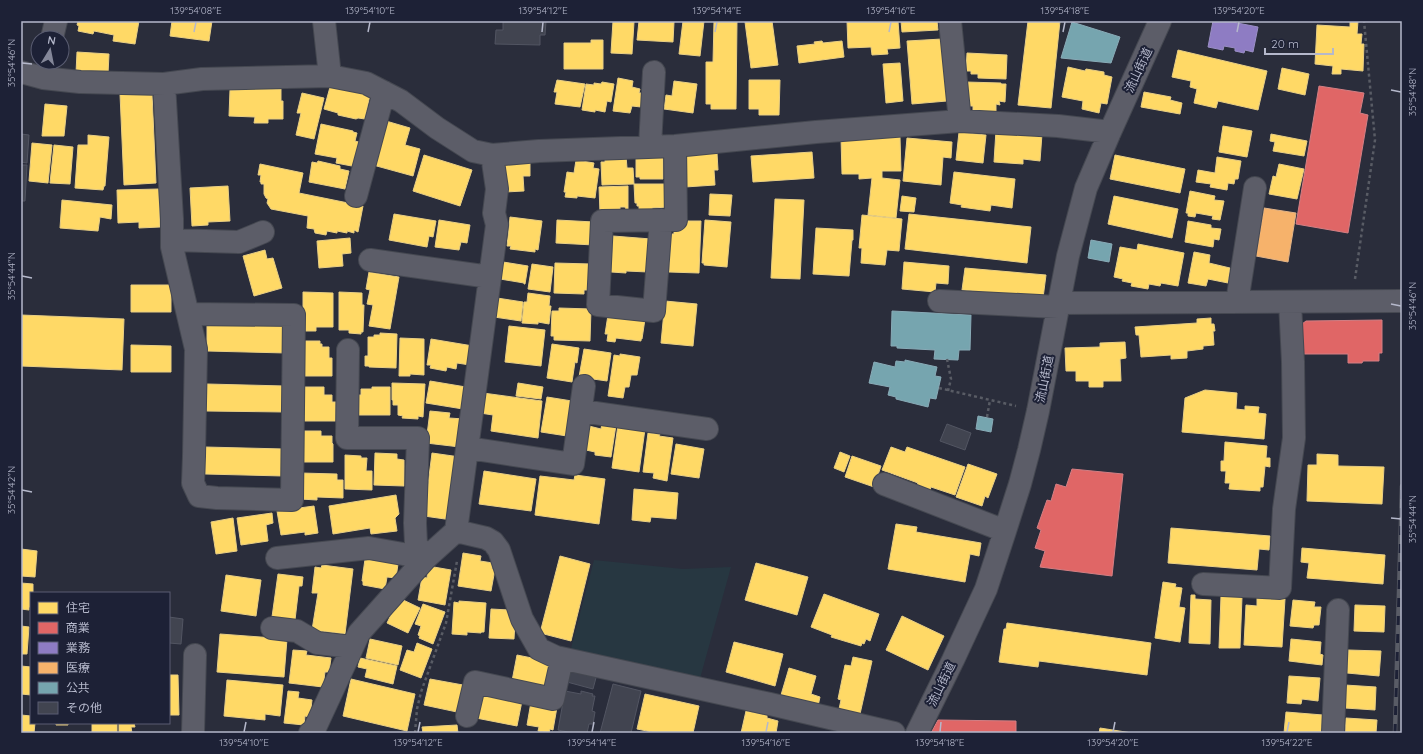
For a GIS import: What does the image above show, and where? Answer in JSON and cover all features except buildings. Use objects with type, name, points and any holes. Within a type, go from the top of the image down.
[{"type":"street","points":[[324,21],[330,76]]},
{"type":"street","points":[[950,21],[960,121]]},
{"type":"street","name":"流山街道","points":[[917,733],[986,589],[1020,484],[1038,410],[1068,256],[1086,188],[1160,21]]},
{"type":"street","points":[[21,72],[45,70],[80,82],[164,84],[202,79],[330,76],[366,83],[401,101],[437,128],[473,151],[492,155],[539,151],[675,146],[816,132],[960,121],[1058,126],[1110,132]]},
{"type":"street","points":[[650,146],[654,72]]},
{"type":"street","points":[[164,84],[172,247],[196,349],[193,483],[199,496],[217,498],[292,500],[294,315],[188,314]]},
{"type":"street","points":[[356,196],[384,92]]},
{"type":"street","points":[[661,220],[654,311],[598,305],[602,221],[661,220],[676,220],[675,146]]},
{"type":"street","points":[[310,733],[314,730],[359,633],[426,558],[459,532],[496,225],[494,213],[497,189],[492,155]]},
{"type":"street","points":[[1237,302],[1255,188]]},
{"type":"street","points":[[172,240],[239,242],[263,232]]},
{"type":"street","points":[[370,260],[490,277]]},
{"type":"street","points":[[939,301],[1058,305],[1402,301]]},
{"type":"street","points":[[1203,584],[1280,588],[1284,508],[1294,438],[1293,362],[1290,302]]},
{"type":"street","points":[[348,350],[347,438],[418,438],[414,523],[416,544],[426,558]]},
{"type":"street","points":[[468,448],[573,464],[584,386]]},
{"type":"street","points":[[581,411],[707,429]]},
{"type":"street","points":[[884,484],[1005,531]]},
{"type":"street","points":[[459,532],[486,538],[493,542],[499,550],[522,619],[539,649],[556,657],[894,733]]},
{"type":"street","points":[[277,558],[369,548],[426,558]]},
{"type":"street","points":[[1333,733],[1338,610]]},
{"type":"street","points":[[272,628],[297,631],[316,642],[352,647]]},
{"type":"street","points":[[193,733],[195,655]]},
{"type":"street","points":[[467,716],[475,682],[553,698],[562,659]]},
{"type":"path","points":[[1352,301],[1375,140],[1364,21]]},
{"type":"path","points":[[947,359],[951,379],[948,390]]},
{"type":"path","points":[[939,388],[1038,410]]},
{"type":"path","points":[[987,417],[990,400]]},
{"type":"path","points":[[415,733],[417,709],[421,692],[446,623],[459,532]]},
{"type":"shaded area","points":[[594,560],[683,569],[731,567],[699,682],[570,652]]},
{"type":"railway","points":[[1395,733],[1402,486]]}]
